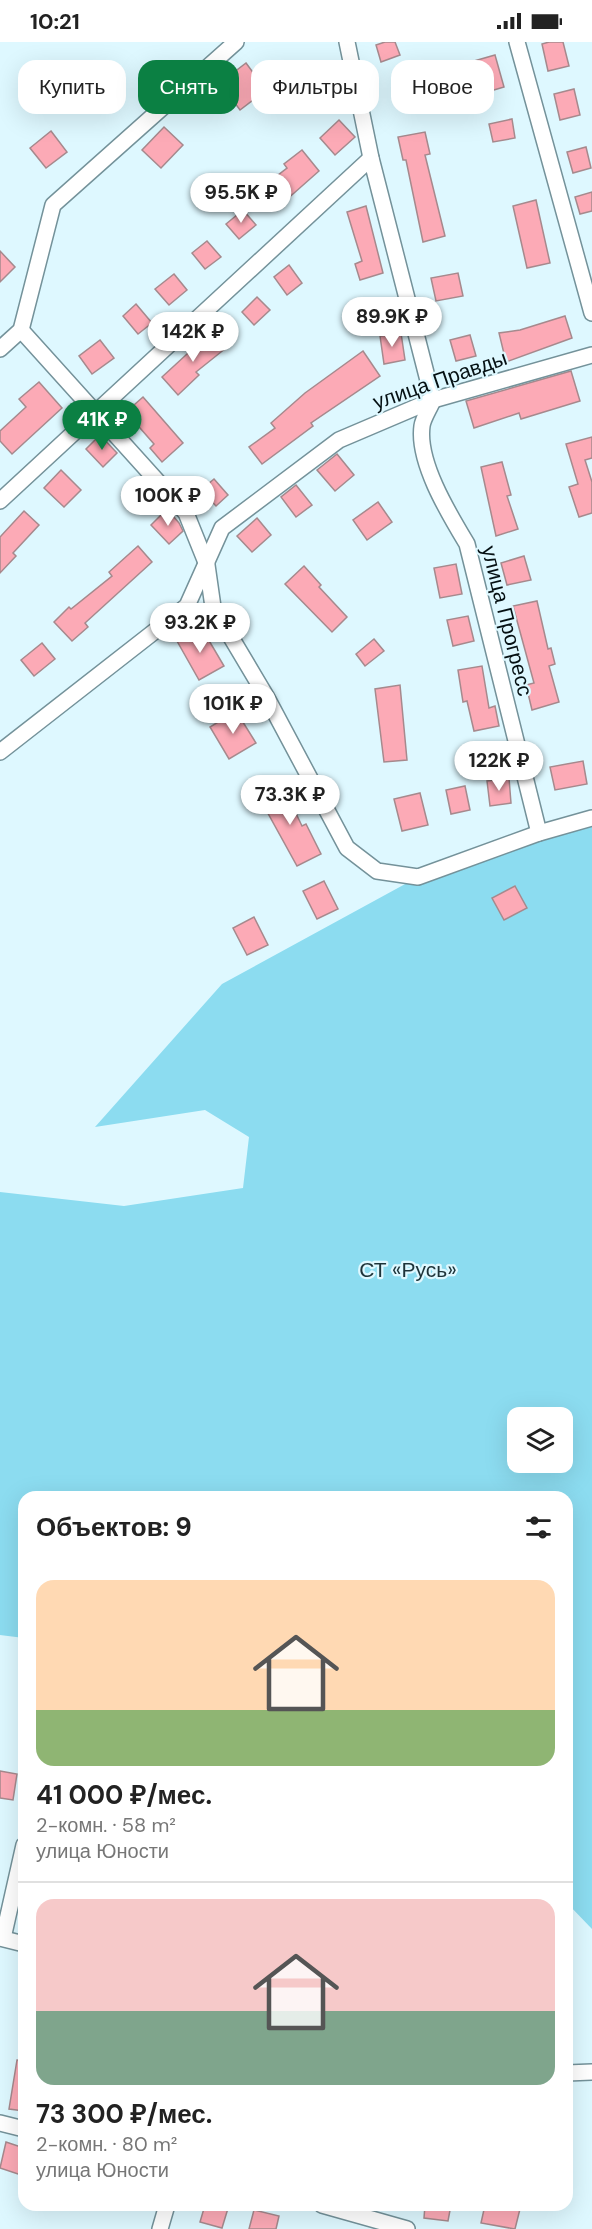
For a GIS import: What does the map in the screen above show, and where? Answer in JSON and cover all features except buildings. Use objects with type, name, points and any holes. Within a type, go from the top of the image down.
[{"type":"street","points":[[0,349],[21,330],[53,205],[236,42]]},
{"type":"street","points":[[347,42],[371,158],[433,400]]},
{"type":"street","points":[[518,42],[592,314]]},
{"type":"street","points":[[0,501],[371,158]]},
{"type":"street","points":[[21,330],[186,513],[207,565],[213,607],[266,696],[347,848],[377,871],[418,877],[538,834],[592,818]]},
{"type":"street","name":"улица Правды","points":[[0,752],[187,606],[222,528],[339,440],[433,400],[592,354]]},
{"type":"street","name":"улица Прогресс","points":[[433,400],[422,426],[426,464],[444,506],[467,544],[538,834]]},
{"type":"street","points":[[18,1869],[1,1938],[18,1942]]},
{"type":"street","points":[[573,2073],[592,2072]]},
{"type":"street","points":[[0,2123],[18,2128]]},
{"type":"street","points":[[160,2229],[165,2211]]},
{"type":"street","points":[[342,2211],[407,2229]]},
{"type":"green space","name":"СТ «Русь»","points":[[592,818],[592,1929],[573,1909],[573,1491],[18,1491],[18,1637],[0,1635],[0,1192],[124,1206],[243,1188],[249,1137],[205,1110],[95,1127],[222,984],[418,877]]}]
